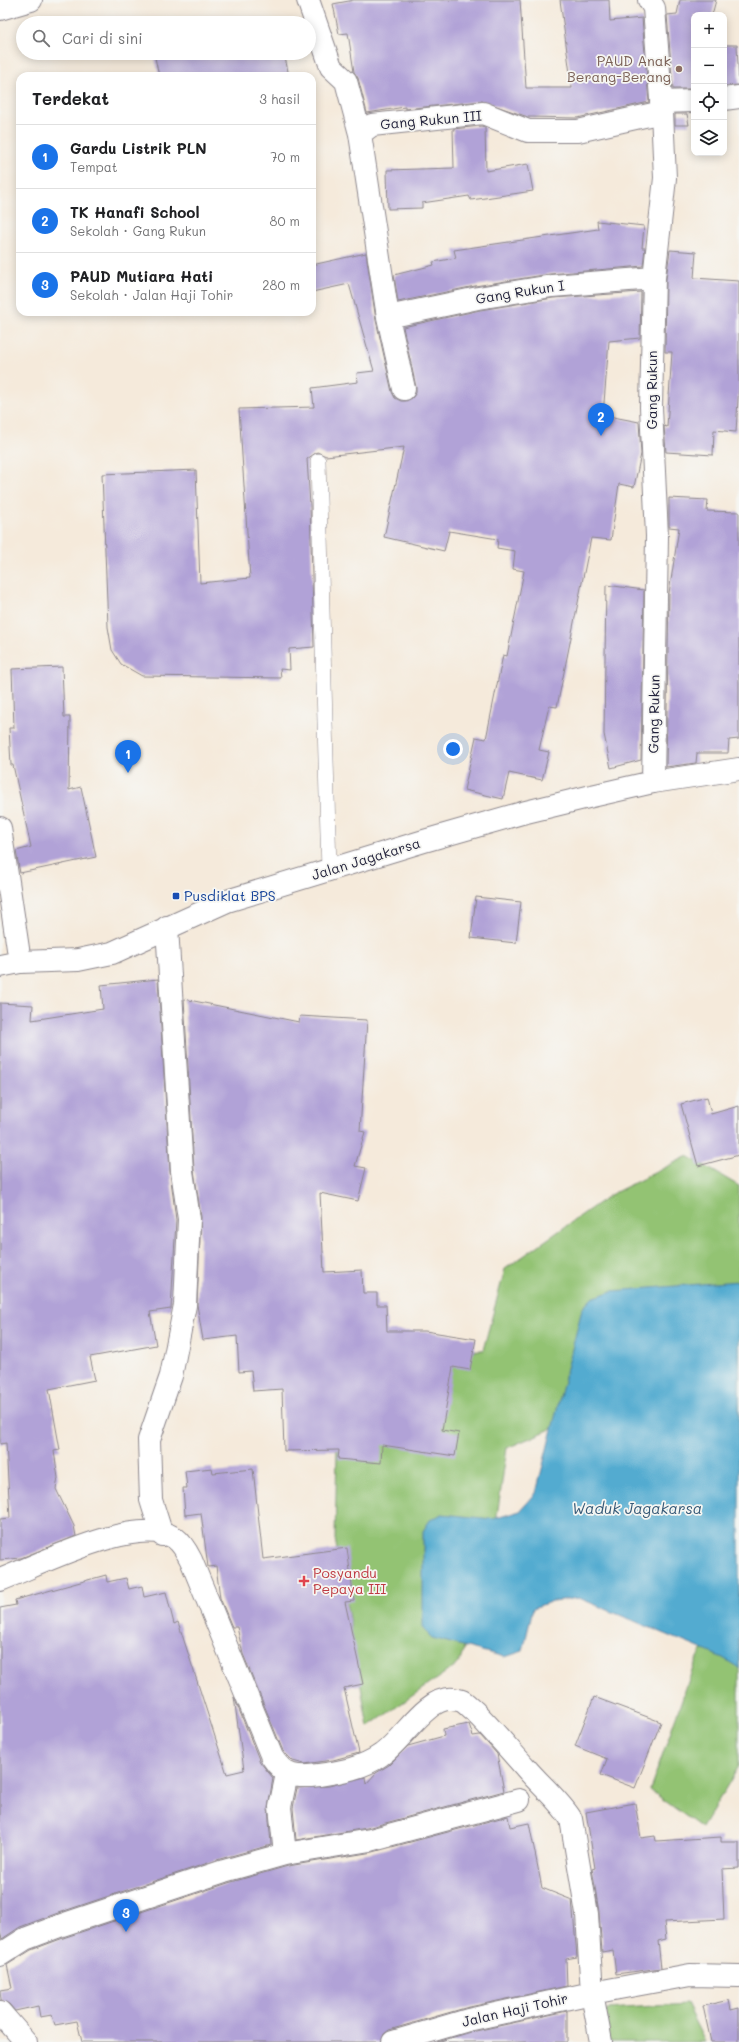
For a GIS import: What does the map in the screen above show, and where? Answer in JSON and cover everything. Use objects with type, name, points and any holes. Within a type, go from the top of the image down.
[{"type":"street","points":[[0,8],[31,0]]},
{"type":"street","points":[[308,0],[313,16]]},
{"type":"street","name":"Gang Rukun","points":[[649,0],[654,8],[662,107],[665,178],[654,278],[651,407],[657,536],[653,782]]},
{"type":"street","points":[[316,23],[331,67],[346,81],[360,134]]},
{"type":"street","points":[[727,99],[739,97]]},
{"type":"street","name":"Gang Rukun III","points":[[404,389],[388,318],[360,134],[372,125],[483,113],[528,131],[578,131],[662,107],[691,102]]},
{"type":"street","name":"Gang Rukun I","points":[[388,318],[478,298],[552,286],[654,278]]},
{"type":"street","name":"Jalan Jagakarsa","points":[[10,964],[78,960],[112,953],[227,901],[522,813],[653,782],[739,769]]},
{"type":"street","points":[[0,828],[10,964]]},
{"type":"street","points":[[162,1535],[151,1500],[149,1440],[171,1376],[185,1306],[189,1219],[182,1171],[167,927]]},
{"type":"street","points":[[0,1580],[101,1540],[122,1534],[146,1531],[174,1538],[184,1547],[191,1560],[272,1757],[279,1768],[286,1774],[299,1777],[353,1769],[367,1763],[396,1743],[428,1707],[440,1701],[452,1699],[463,1701],[502,1740],[525,1768],[565,1809],[571,1819],[587,1914],[592,1993],[601,2042]]},
{"type":"street","points":[[285,1854],[280,1807],[286,1774]]},
{"type":"street","points":[[0,1955],[25,1939],[224,1870],[285,1854],[370,1840],[519,1800]]},
{"type":"street","name":"Jalan Haji Tohir","points":[[393,2042],[468,2020],[592,1993],[690,1975],[739,1976]]},
{"type":"street","points":[[0,2012],[26,2042]]},
{"type":"lane","points":[[318,461],[329,871]]},
{"type":"green space","points":[[688,1156],[739,1186],[739,1417],[574,1419],[507,1448],[489,1570],[459,1663],[368,1727],[335,1539],[337,1449],[395,1353],[483,1350],[505,1269],[610,1195]]},
{"type":"green space","points":[[739,1584],[739,1766],[702,1828],[650,1790],[694,1665]]},
{"type":"green space","points":[[686,2004],[705,2042],[609,2042],[607,2009]]},
{"type":"water","name":"Waduk Jagakarsa","points":[[739,1281],[739,1668],[723,1658],[579,1598],[553,1601],[533,1608],[523,1651],[505,1657],[432,1638],[423,1629],[423,1531],[430,1520],[442,1514],[493,1519],[520,1511],[536,1493],[582,1309],[592,1298],[612,1291]]},
{"type":"building","points":[[354,0],[520,0],[526,88],[572,88],[560,0],[609,0],[610,21],[642,18],[649,102],[577,118],[528,117],[482,101],[405,109],[405,107],[367,113],[358,78],[354,72],[348,33],[339,34],[333,4]]},
{"type":"building","points":[[680,0],[716,0],[713,12],[691,12],[691,89],[673,89],[667,15],[677,14]]},
{"type":"building","points":[[727,45],[737,45],[739,85],[727,86]]},
{"type":"building","points":[[156,60],[286,60],[288,72],[158,72]]},
{"type":"building","points":[[675,114],[687,114],[689,125],[675,125]]},
{"type":"building","points":[[481,126],[485,127],[486,171],[528,164],[533,191],[471,200],[469,196],[422,203],[422,208],[388,209],[387,170],[454,168],[453,129]]},
{"type":"building","points":[[597,221],[644,226],[642,248],[645,248],[643,266],[550,274],[475,286],[398,302],[394,275],[434,265],[433,262],[456,258],[454,250],[598,229]]},
{"type":"building","points":[[670,250],[696,252],[694,278],[739,281],[739,383],[736,432],[714,430],[713,455],[666,452],[664,426],[667,427],[672,352],[665,352],[666,279]]},
{"type":"building","points":[[366,253],[376,320],[392,392],[395,398],[401,401],[406,401],[412,398],[416,393],[403,327],[480,310],[553,298],[641,292],[640,338],[609,341],[603,415],[639,422],[641,454],[634,487],[619,484],[611,540],[591,538],[557,707],[549,706],[539,750],[549,752],[542,780],[509,773],[503,799],[464,790],[476,737],[486,739],[503,655],[507,656],[524,571],[513,569],[515,551],[497,548],[498,539],[449,531],[444,551],[384,537],[404,447],[326,456],[317,452],[307,459],[310,505],[314,647],[289,649],[290,670],[280,669],[281,678],[142,676],[121,664],[112,650],[108,627],[102,474],[196,470],[200,583],[250,578],[239,409],[314,407],[312,388],[358,382],[357,373],[374,371],[349,284],[316,291],[316,264]]},
{"type":"building","points":[[669,498],[708,500],[707,511],[739,512],[739,739],[729,740],[728,753],[697,753],[696,763],[666,767],[669,593],[679,528],[669,527]]},
{"type":"building","points":[[606,585],[644,590],[641,760],[611,768],[604,734]]},
{"type":"building","points":[[62,667],[64,717],[70,717],[69,790],[81,787],[96,857],[20,873],[16,851],[31,847],[13,765],[11,765],[9,728],[14,728],[12,669]]},
{"type":"building","points":[[476,897],[521,902],[516,943],[471,938]]},
{"type":"building","points":[[158,979],[170,1172],[176,1220],[171,1309],[150,1312],[156,1345],[90,1357],[95,1380],[49,1389],[60,1450],[54,1451],[58,1478],[56,1489],[74,1526],[76,1536],[21,1558],[0,1560],[0,1519],[10,1518],[6,1443],[0,1444],[0,1003],[33,1005],[32,1020],[103,1009],[101,985]]},
{"type":"building","points":[[184,999],[299,1022],[300,1016],[367,1020],[360,1131],[365,1132],[355,1166],[366,1168],[358,1201],[320,1193],[324,1272],[362,1270],[363,1293],[377,1293],[377,1305],[386,1305],[387,1331],[425,1331],[476,1339],[470,1370],[453,1367],[442,1430],[459,1433],[455,1456],[382,1445],[381,1463],[338,1459],[339,1450],[284,1451],[282,1389],[253,1391],[251,1371],[239,1372],[237,1336],[203,1340],[197,1305],[201,1217],[194,1170]]},
{"type":"building","points":[[707,1097],[711,1114],[739,1106],[739,1155],[698,1166],[681,1104]]},
{"type":"building","points":[[212,1468],[213,1473],[253,1469],[263,1559],[347,1548],[354,1601],[345,1602],[363,1684],[344,1688],[359,1753],[333,1760],[304,1764],[293,1761],[283,1751],[243,1654],[237,1627],[232,1627],[220,1598],[216,1566],[208,1567],[201,1513],[185,1515],[183,1488],[187,1488],[185,1471]]},
{"type":"building","points":[[106,1575],[107,1582],[126,1578],[129,1589],[142,1586],[144,1597],[166,1592],[174,1624],[178,1622],[227,1774],[244,1770],[234,1697],[260,1762],[273,1778],[268,1808],[271,1845],[220,1859],[58,1913],[20,1927],[2,1939],[0,1932],[0,1608],[16,1605],[15,1600]]},
{"type":"building","points":[[594,1697],[661,1722],[635,1788],[601,1775],[607,1759],[575,1746]]},
{"type":"building","points":[[469,1724],[473,1736],[480,1735],[497,1754],[504,1791],[367,1828],[296,1840],[293,1808],[297,1788],[329,1786],[365,1777],[366,1784],[376,1773],[389,1765],[408,1746],[444,1736],[443,1729]]},
{"type":"building","points":[[635,1803],[641,1838],[655,1836],[656,1841],[721,1837],[721,1842],[739,1842],[739,1868],[722,1869],[724,1919],[664,1922],[666,1939],[658,1941],[661,1968],[616,1974],[613,1950],[602,1952],[599,1912],[592,1869],[595,1868],[586,1812]]},
{"type":"building","points":[[508,1816],[510,1827],[529,1823],[542,1888],[572,1900],[577,1957],[566,1959],[567,1986],[465,2008],[389,2030],[384,2034],[381,2042],[82,2042],[77,2021],[55,2025],[52,2015],[40,2017],[38,2006],[15,2011],[9,2004],[1,2000],[0,1990],[12,1988],[7,1965],[31,1950],[66,1937],[228,1883],[288,1866],[373,1852]]},
{"type":"building","points":[[729,2000],[731,2010],[739,2008],[739,2042],[711,2042],[703,2006]]},
{"type":"building","points":[[567,2011],[567,2042],[437,2042],[471,2032]]},
{"type":"place","name":"PAUD Anak Berang-Berang","points":[[679,69]]},
{"type":"place","name":"TK Hanafi School","points":[[601,436]]},
{"type":"place","name":"Gardu Listrik PLN","points":[[128,773]]},
{"type":"place","name":"Pusdiklat BPS","points":[[176,896]]},
{"type":"place","name":"Posyandu Pepaya III","points":[[304,1581]]},
{"type":"place","name":"PAUD Mutiara Hati","points":[[126,1932]]}]
